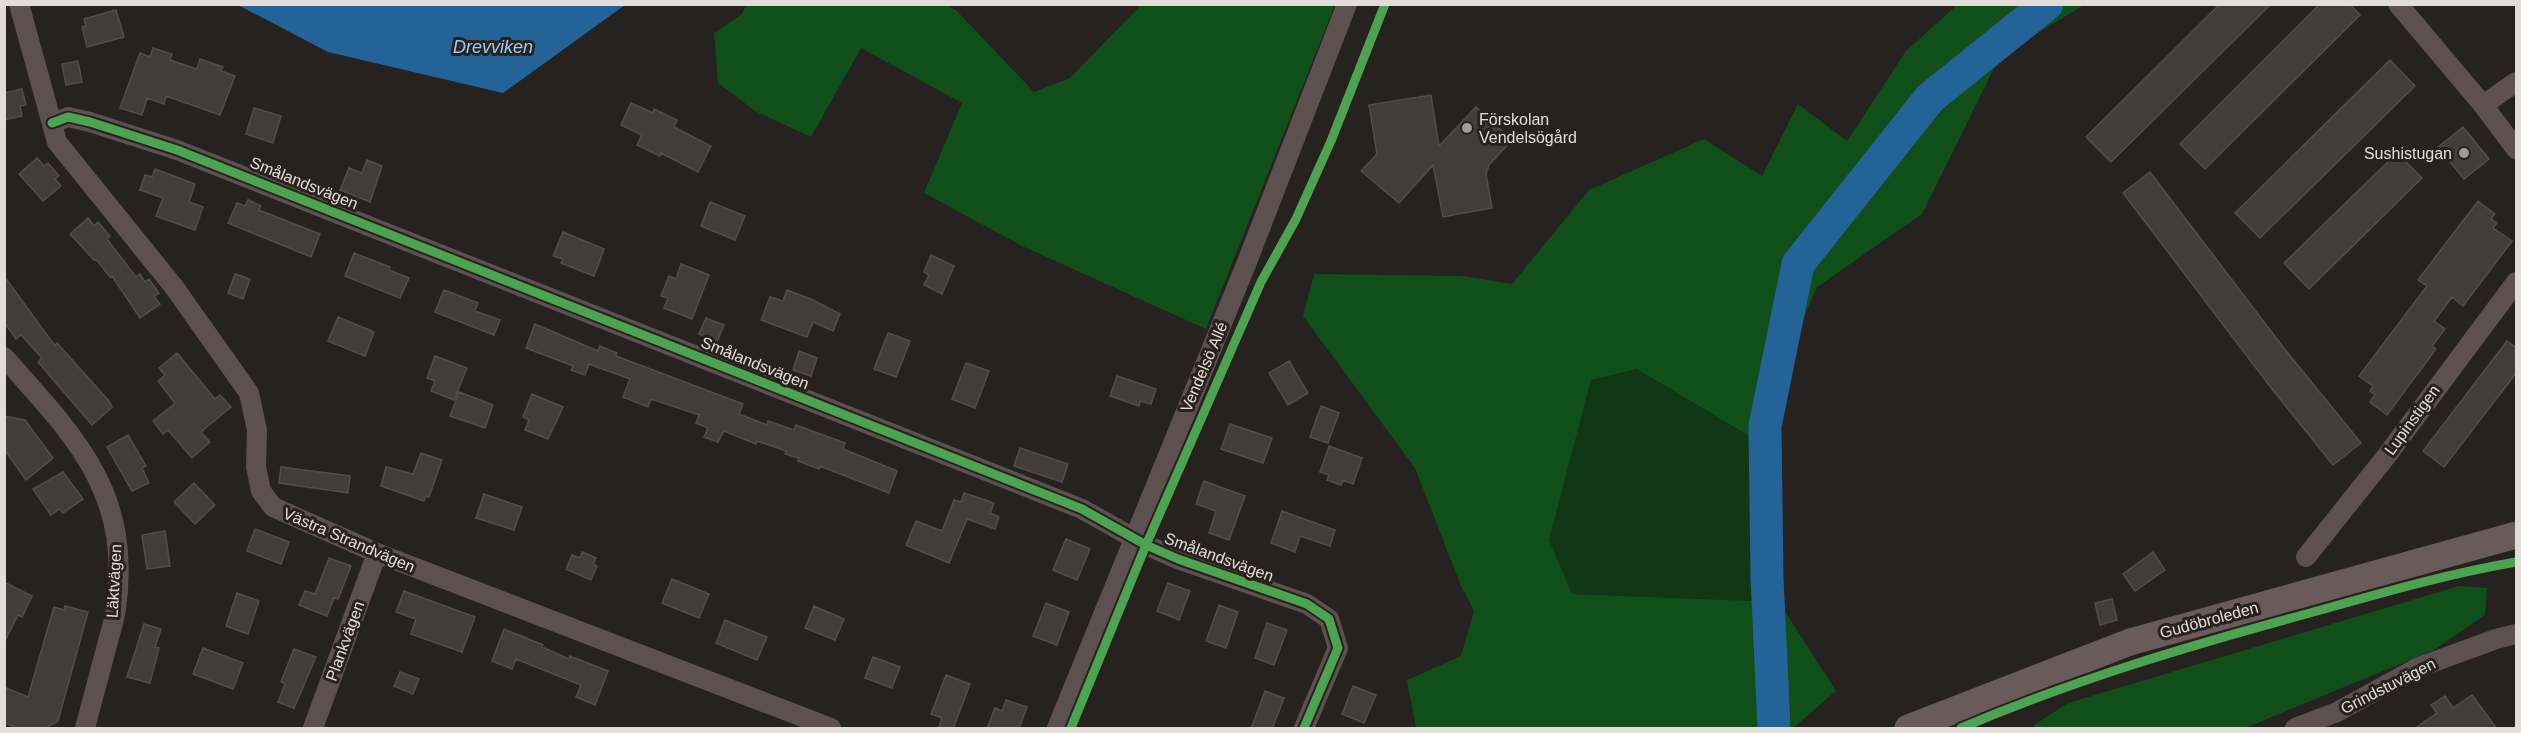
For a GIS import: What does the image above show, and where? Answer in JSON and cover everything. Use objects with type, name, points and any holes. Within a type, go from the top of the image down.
[{"type":"main road","name":"Gudöbroleden","points":[[1908,729],[2130,642],[2517,535]]},
{"type":"street","name":"Västra Strandvägen","points":[[19,4],[57,142],[174,287],[249,393],[257,430],[256,467],[261,491],[273,507],[376,553],[831,729]]},
{"type":"street","name":"Vendelsö Allé","points":[[1057,729],[1133,537],[1235,294],[1347,4]]},
{"type":"street","points":[[2398,4],[2517,149]]},
{"type":"street","points":[[2483,105],[2517,82]]},
{"type":"street","name":"Smålandsvägen","points":[[52,123],[68,117],[177,150],[1082,509],[1178,559],[1307,604],[1329,619],[1338,648],[1304,729]]},
{"type":"street","name":"Lupinstigen","points":[[2306,557],[2388,454],[2517,282]]},
{"type":"street","name":"Läktvägen","points":[[4,357],[64,424],[97,475],[112,512],[118,548],[116,610],[85,729]]},
{"type":"street","name":"Plankvägen","points":[[313,729],[376,553]]},
{"type":"street","name":"Grindstuvägen","points":[[2295,729],[2337,712],[2417,668],[2496,639],[2517,634]]},
{"type":"green space","points":[[746,5],[947,5],[956,10],[1034,92],[1070,78],[1141,5],[1335,5],[1206,329],[1022,246],[924,193],[962,103],[861,48],[811,137],[755,111],[718,83],[714,33],[742,14]]},
{"type":"green space","points":[[1957,5],[2084,5],[2000,56],[1922,214],[1817,287],[1751,437],[1637,369],[1591,380],[1549,540],[1572,594],[1779,602],[1836,691],[1793,728],[1416,728],[1407,680],[1461,656],[1474,611],[1461,586],[1415,468],[1303,316],[1314,274],[1462,276],[1512,284],[1589,190],[1704,139],[1762,176],[1798,104],[1847,141],[1906,51]]},
{"type":"green space","points":[[1637,369],[1751,437],[1779,602],[1572,594],[1549,540],[1591,380]]},
{"type":"green space","points":[[2459,586],[2487,588],[2485,615],[2434,650],[2245,728],[2035,728],[2034,725],[2068,703]]},
{"type":"water","name":"Drevviken","points":[[238,5],[625,5],[503,93],[328,52]]},
{"type":"building","points":[[2220,4],[2271,4],[2111,162],[2086,137]]},
{"type":"building","points":[[2320,4],[2350,4],[2360,15],[2205,169],[2180,144]]},
{"type":"building","points":[[116,10],[124,37],[87,47],[82,27],[86,26],[84,19]]},
{"type":"building","points":[[153,48],[172,54],[170,60],[197,69],[200,59],[223,67],[221,71],[235,76],[220,115],[166,96],[164,104],[147,98],[142,115],[120,108],[140,53],[150,57]]},
{"type":"building","points":[[2390,60],[2415,86],[2260,238],[2235,213]]},
{"type":"building","points":[[78,61],[82,82],[66,85],[62,64]]},
{"type":"building","points":[[22,89],[26,105],[20,106],[22,116],[4,120],[4,93]]},
{"type":"building","points":[[1431,95],[1439,146],[1476,107],[1512,140],[1489,165],[1486,174],[1492,208],[1443,217],[1433,165],[1399,203],[1361,171],[1377,154],[1369,105]]},
{"type":"building","points":[[631,103],[653,113],[654,109],[677,120],[674,127],[711,146],[698,172],[661,153],[660,156],[637,145],[642,135],[621,125]]},
{"type":"building","points":[[254,108],[281,116],[273,143],[246,134]]},
{"type":"building","name":"Sushistugan","points":[[2463,127],[2489,159],[2464,179],[2438,147]]},
{"type":"building","points":[[2397,153],[2422,178],[2309,289],[2284,263]]},
{"type":"building","points":[[37,158],[44,166],[48,163],[59,176],[55,179],[61,186],[43,201],[19,174]]},
{"type":"building","points":[[367,160],[382,166],[370,202],[340,190],[349,168],[362,173]]},
{"type":"building","points":[[155,169],[195,184],[189,202],[203,207],[195,230],[156,216],[163,198],[140,190],[145,175],[152,177]]},
{"type":"building","points":[[2150,172],[2283,347],[2361,443],[2333,465],[2272,389],[2123,193]]},
{"type":"building","points":[[248,200],[261,206],[259,210],[320,234],[311,257],[228,223],[237,203],[245,206]]},
{"type":"building","points":[[2478,201],[2495,214],[2491,219],[2497,223],[2493,228],[2512,241],[2463,306],[2452,297],[2434,321],[2445,329],[2432,346],[2436,349],[2387,415],[2370,402],[2375,395],[2370,391],[2373,386],[2359,376],[2427,286],[2418,280]]},
{"type":"building","points":[[710,202],[745,216],[735,240],[701,226]]},
{"type":"building","points":[[88,218],[94,226],[98,222],[110,236],[107,239],[136,277],[140,274],[145,282],[149,279],[159,293],[154,296],[160,304],[140,318],[112,276],[110,277],[96,259],[94,260],[70,234]]},
{"type":"building","points":[[563,232],[604,249],[594,276],[561,263],[563,259],[553,256]]},
{"type":"building","points":[[354,253],[390,267],[389,270],[409,278],[400,298],[345,276]]},
{"type":"building","points":[[931,255],[954,266],[942,294],[924,285],[929,275],[924,272]]},
{"type":"building","points":[[681,264],[709,275],[692,319],[664,308],[668,298],[661,296],[669,276],[676,279]]},
{"type":"building","points":[[235,274],[250,279],[243,299],[228,293]]},
{"type":"building","points":[[4,276],[55,346],[57,343],[109,401],[112,407],[92,425],[38,362],[42,358],[21,335],[16,339],[4,322]]},
{"type":"building","points":[[444,290],[478,303],[475,311],[500,320],[494,335],[435,312]]},
{"type":"building","points":[[787,290],[840,314],[833,331],[813,322],[807,337],[761,320],[770,297],[783,301]]},
{"type":"building","points":[[338,317],[374,332],[365,356],[328,341]]},
{"type":"building","points":[[706,318],[724,325],[717,342],[699,334]]},
{"type":"building","points":[[535,324],[598,351],[600,346],[617,353],[616,356],[743,404],[739,414],[767,425],[768,421],[794,430],[796,425],[845,443],[843,449],[897,471],[889,493],[820,466],[819,469],[798,461],[799,458],[785,454],[786,451],[757,441],[756,444],[724,431],[718,442],[704,437],[708,428],[696,423],[699,415],[651,399],[648,407],[623,397],[630,379],[589,364],[585,375],[571,370],[573,366],[526,348]]},
{"type":"building","points":[[888,333],[910,341],[896,377],[874,369]]},
{"type":"building","points":[[2507,341],[2517,348],[2517,372],[2444,467],[2423,451]]},
{"type":"building","points":[[799,351],[817,358],[811,376],[793,370]]},
{"type":"building","points":[[177,353],[215,399],[220,395],[231,407],[201,432],[210,442],[192,458],[168,430],[163,434],[153,421],[175,403],[158,381],[165,375],[159,368]]},
{"type":"building","points":[[435,356],[467,368],[454,400],[431,391],[435,381],[427,378]]},
{"type":"building","points":[[1289,361],[1308,393],[1288,405],[1269,373]]},
{"type":"building","points":[[966,363],[989,371],[975,408],[952,399]]},
{"type":"building","points":[[1117,376],[1156,389],[1151,404],[1140,401],[1139,406],[1110,396]]},
{"type":"building","points":[[459,392],[493,405],[485,428],[450,416]]},
{"type":"building","points":[[532,394],[563,407],[548,439],[525,430],[529,420],[523,417]]},
{"type":"building","points":[[1321,406],[1339,413],[1328,443],[1310,437]]},
{"type":"building","points":[[4,416],[25,420],[53,458],[26,480],[4,449]]},
{"type":"building","points":[[1230,424],[1272,438],[1263,463],[1221,449]]},
{"type":"building","points":[[128,435],[146,466],[142,468],[149,483],[132,491],[107,447]]},
{"type":"building","points":[[1329,446],[1362,458],[1353,484],[1343,480],[1341,485],[1327,480],[1329,475],[1320,472]]},
{"type":"building","points":[[1020,448],[1068,464],[1062,482],[1014,466]]},
{"type":"building","points":[[421,453],[442,460],[429,497],[426,496],[424,501],[381,486],[386,467],[413,474]]},
{"type":"building","points":[[281,467],[350,476],[348,493],[279,483]]},
{"type":"building","points":[[63,472],[83,499],[63,513],[60,509],[51,515],[33,489]]},
{"type":"building","points":[[1204,481],[1245,496],[1229,540],[1209,533],[1216,511],[1196,504]]},
{"type":"building","points":[[194,483],[215,505],[195,524],[174,502]]},
{"type":"building","points":[[964,493],[994,503],[990,513],[999,517],[995,529],[967,519],[949,563],[906,545],[916,521],[942,531],[954,500],[961,502]]},
{"type":"building","points":[[484,494],[522,507],[514,530],[476,518]]},
{"type":"building","points":[[1282,511],[1335,530],[1330,546],[1300,536],[1295,552],[1271,543]]},
{"type":"building","points":[[255,529],[289,542],[281,564],[247,551]]},
{"type":"building","points":[[165,531],[170,566],[147,569],[142,535]]},
{"type":"building","points":[[1066,539],[1090,549],[1077,580],[1053,570]]},
{"type":"building","points":[[582,552],[596,558],[593,564],[597,566],[591,580],[566,569],[572,555],[580,558]]},
{"type":"building","points":[[2153,552],[2165,570],[2135,591],[2123,574]]},
{"type":"building","points":[[329,558],[351,566],[338,599],[334,598],[327,616],[299,605],[305,591],[315,594]]},
{"type":"building","points":[[672,579],[709,594],[699,618],[662,603]]},
{"type":"building","points":[[4,582],[32,596],[22,617],[18,615],[4,643]]},
{"type":"building","points":[[1168,583],[1190,591],[1179,620],[1157,611]]},
{"type":"building","points":[[404,591],[475,617],[462,652],[411,634],[416,619],[396,612]]},
{"type":"building","points":[[237,593],[259,601],[248,634],[226,626]]},
{"type":"building","points":[[2112,599],[2117,620],[2100,625],[2095,603]]},
{"type":"building","points":[[1046,603],[1069,612],[1057,645],[1033,636]]},
{"type":"building","points":[[1219,605],[1238,612],[1226,648],[1206,641]]},
{"type":"building","points":[[65,606],[88,612],[58,721],[44,729],[21,729],[4,723],[4,687],[28,697],[54,607],[64,610]]},
{"type":"building","points":[[814,606],[844,619],[835,640],[805,628]]},
{"type":"building","points":[[725,620],[767,637],[757,660],[716,643]]},
{"type":"building","points":[[1267,623],[1287,630],[1274,665],[1255,658]]},
{"type":"building","points":[[144,624],[161,629],[155,647],[159,648],[150,683],[127,677]]},
{"type":"building","points":[[504,629],[543,645],[542,647],[569,659],[570,656],[608,671],[595,705],[576,697],[581,685],[516,659],[512,669],[492,661]]},
{"type":"building","points":[[203,648],[243,663],[233,689],[193,674]]},
{"type":"building","points":[[294,649],[316,657],[294,708],[278,702],[285,684],[281,682]]},
{"type":"building","points":[[873,657],[900,667],[892,688],[865,678]]},
{"type":"building","points":[[400,672],[419,679],[413,694],[394,686]]},
{"type":"building","points":[[946,675],[970,684],[953,729],[938,729],[942,718],[931,714]]},
{"type":"building","points":[[1353,686],[1376,695],[1364,723],[1342,714]]},
{"type":"building","points":[[1265,691],[1284,698],[1272,729],[1251,729]]},
{"type":"building","points":[[2472,695],[2497,729],[2414,729],[2437,713],[2431,705],[2445,696],[2453,708]]},
{"type":"building","points":[[1006,700],[1027,707],[1019,729],[987,729],[995,708],[1002,711]]},
{"type":"waterway","points":[[1774,728],[1767,578],[1765,426],[1798,264],[1930,98],[2047,4]]},
{"type":"cycle path","points":[[1071,728],[1146,545],[1261,282],[1296,219],[1331,141],[1385,4]]},
{"type":"cycle path","points":[[52,123],[68,117],[177,150],[1082,509],[1146,545],[1178,559],[1307,604],[1329,619],[1338,648],[1304,728]]},
{"type":"cycle path","points":[[1961,728],[2046,694],[2177,651],[2412,585],[2516,562]]},
{"type":"place","name":"Förskolan Vendelsögård","points":[[1467,128]]},
{"type":"place","name":"Sushistugan","points":[[2464,153]]}]
